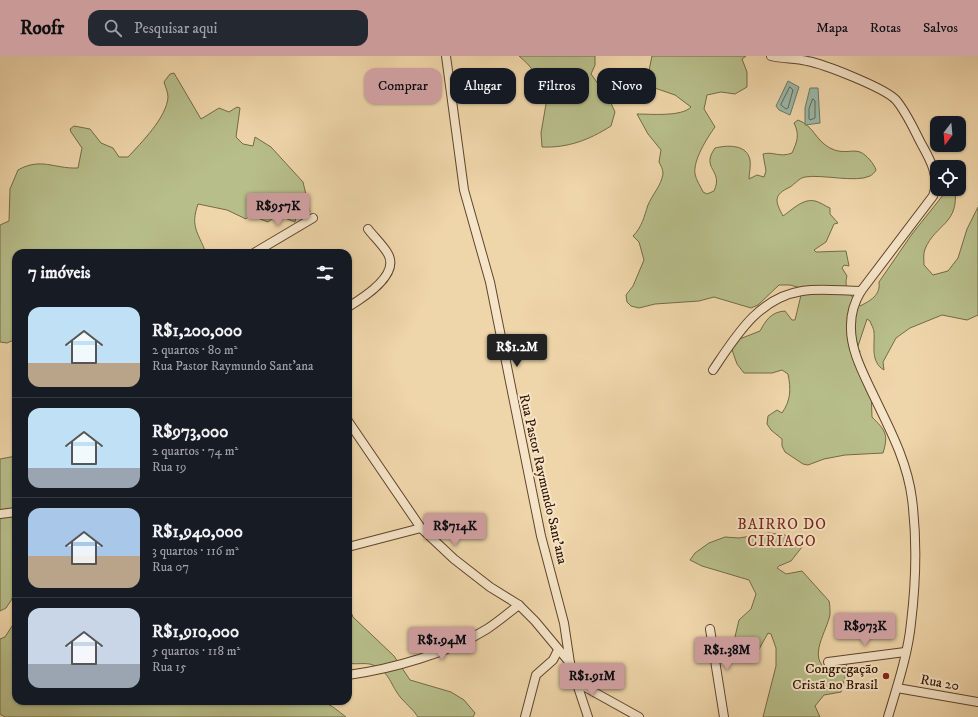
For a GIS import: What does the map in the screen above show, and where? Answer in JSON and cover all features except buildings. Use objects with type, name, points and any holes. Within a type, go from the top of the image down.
[{"type":"street","name":"Rua Pastor Raymundo Sant’ana","points":[[446,56],[464,190],[490,282],[541,536],[564,623],[570,663],[588,717]]},
{"type":"street","points":[[771,56],[809,61],[863,81],[894,99],[902,108],[928,156],[935,174],[936,189],[933,196],[861,290],[854,303],[851,325],[853,346],[859,364],[904,464],[911,497],[915,553],[911,623],[897,688],[888,717]]},
{"type":"street","points":[[261,249],[313,218]]},
{"type":"street","points":[[352,305],[368,295],[381,282],[388,271],[390,263],[389,254],[368,229]]},
{"type":"street","points":[[713,370],[747,322],[760,309],[789,293],[804,290],[861,290]]},
{"type":"street","points":[[352,427],[421,528],[454,560],[519,605],[535,621],[570,663]]},
{"type":"street","points":[[0,514],[12,512]]},
{"type":"street","points":[[352,546],[421,528]]},
{"type":"street","points":[[352,674],[372,671],[443,650],[487,629],[519,605]]},
{"type":"street","points":[[710,629],[724,717]]},
{"type":"street","points":[[525,717],[536,675],[553,660],[558,650]]},
{"type":"street","points":[[828,662],[905,652]]},
{"type":"street","points":[[576,682],[639,717]]},
{"type":"street","name":"Rua 20","points":[[897,688],[978,702]]},
{"type":"green space","points":[[519,56],[595,56],[595,65],[591,74],[597,82],[597,104],[611,104],[615,112],[611,126],[578,142],[561,146],[542,147],[541,133],[546,104],[589,104],[589,68],[531,68]]},
{"type":"green space","points":[[652,56],[746,56],[742,59],[747,72],[747,87],[735,94],[721,92],[707,95],[704,109],[715,127],[698,156],[695,174],[703,192],[707,194],[714,191],[716,184],[715,174],[710,161],[711,155],[715,148],[731,146],[741,148],[748,155],[750,160],[749,179],[757,175],[764,177],[766,171],[763,154],[770,153],[784,155],[792,153],[797,138],[797,131],[794,123],[798,120],[808,126],[825,145],[830,148],[843,152],[860,152],[870,160],[876,170],[870,176],[856,179],[812,176],[805,177],[784,190],[777,199],[778,206],[783,216],[806,201],[817,202],[830,208],[830,214],[838,223],[834,224],[826,242],[814,250],[816,252],[846,251],[849,266],[844,265],[842,268],[847,276],[847,288],[860,306],[871,300],[877,294],[879,282],[912,234],[942,196],[955,196],[954,210],[946,223],[930,240],[925,249],[924,265],[933,275],[948,271],[958,258],[967,229],[978,207],[978,315],[967,320],[942,315],[910,328],[896,338],[883,362],[884,370],[877,363],[875,358],[874,331],[870,321],[867,319],[857,349],[860,351],[856,365],[871,388],[872,417],[885,433],[886,441],[883,453],[845,455],[824,459],[808,465],[803,464],[785,452],[782,446],[782,439],[771,430],[767,424],[768,416],[777,410],[782,413],[787,404],[790,390],[788,374],[782,370],[772,373],[744,373],[737,364],[731,347],[737,340],[760,331],[767,320],[776,313],[785,311],[792,320],[795,320],[802,291],[801,288],[790,285],[779,285],[758,305],[751,308],[714,297],[699,301],[655,304],[639,308],[631,306],[627,302],[626,295],[633,286],[644,260],[639,242],[633,236],[641,225],[648,205],[663,174],[659,162],[661,150],[648,134],[637,114],[673,114],[687,110],[691,107],[675,95],[656,88],[656,68],[650,68]]},
{"type":"green space","points":[[174,73],[201,119],[219,108],[229,112],[237,107],[240,108],[236,137],[243,144],[253,146],[255,137],[271,147],[303,182],[310,212],[291,194],[290,197],[296,217],[295,222],[277,215],[268,222],[250,215],[246,219],[227,210],[198,204],[195,224],[204,249],[12,249],[12,341],[7,343],[0,342],[0,225],[9,221],[10,189],[18,170],[34,164],[48,164],[78,168],[82,148],[71,132],[70,129],[74,126],[90,129],[101,143],[113,148],[119,157],[128,157],[140,145],[163,113],[167,105],[168,97],[164,82],[170,74]]},
{"type":"green space","points":[[12,457],[12,599],[6,608],[0,611],[0,459]]},
{"type":"green space","points":[[769,533],[785,535],[802,547],[791,561],[777,568],[786,574],[802,571],[829,601],[830,614],[818,651],[822,665],[828,670],[839,660],[847,661],[845,678],[841,692],[824,695],[815,706],[820,717],[763,717],[776,666],[776,648],[771,634],[768,633],[758,651],[753,653],[733,645],[739,620],[751,609],[756,594],[749,580],[702,566],[690,560],[695,553],[709,543],[725,537],[739,538]]},
{"type":"green space","points":[[352,615],[394,656],[410,680],[451,692],[464,700],[475,713],[473,717],[418,717],[397,693],[387,676],[379,668],[370,664],[352,664]]},
{"type":"green space","points":[[12,626],[12,705],[330,705],[346,717],[5,717],[0,714],[0,639],[5,637]]},
{"type":"water","points":[[788,81],[799,87],[790,115],[779,110],[776,106]]},
{"type":"water","points":[[810,88],[818,88],[820,123],[805,125],[805,108]]},
{"type":"place","name":"Congregação Cristã no Brasil","points":[[886,676]]},
{"type":"district","name":"BAIRRO DO CIRIACO","points":[[782,532]]}]
